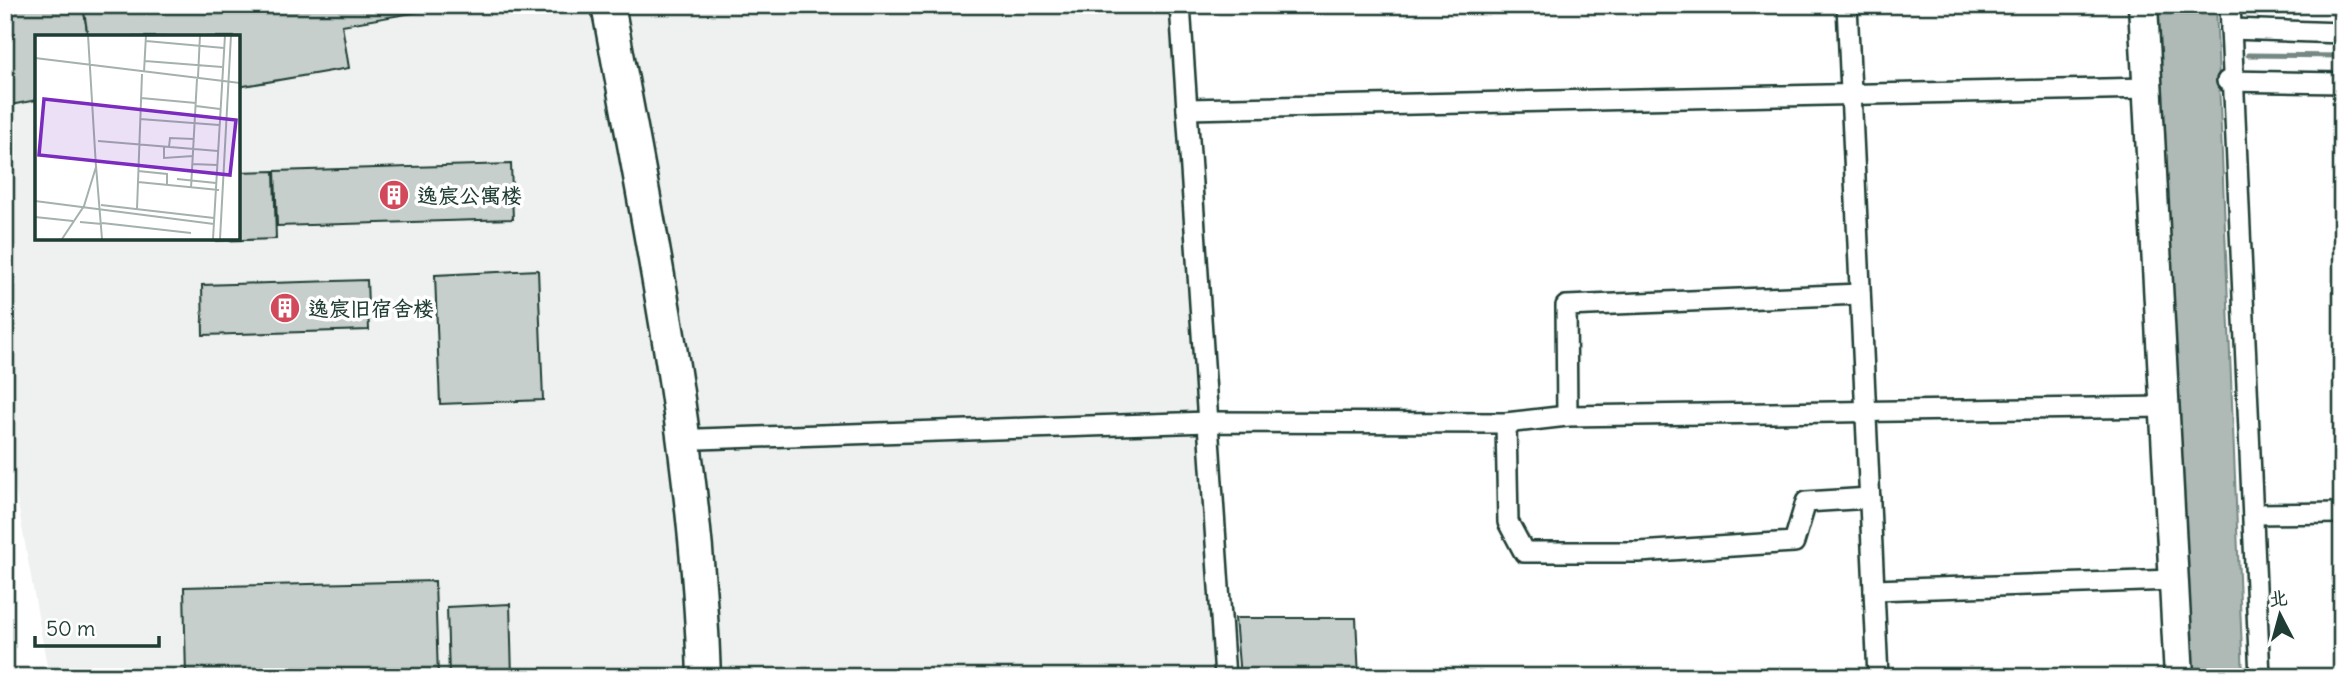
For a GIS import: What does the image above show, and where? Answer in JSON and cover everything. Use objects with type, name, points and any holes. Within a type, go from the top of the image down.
[{"type":"main road","points":[[608,5],[684,424],[697,543],[704,677]]},
{"type":"main road","points":[[624,5],[705,468],[716,677]]},
{"type":"street","points":[[1180,5],[1225,677]]},
{"type":"street","points":[[1847,5],[1878,677]]},
{"type":"street","points":[[2143,5],[2179,677]]},
{"type":"street","points":[[2230,5],[2230,81],[2260,677]]},
{"type":"street","points":[[2231,29],[2342,33]]},
{"type":"street","points":[[2230,81],[2342,83]]},
{"type":"street","points":[[1187,108],[2148,88]]},
{"type":"street","points":[[1567,416],[1566,306],[1860,294]]},
{"type":"street","points":[[699,439],[1208,422],[1506,423],[1567,416],[2165,407]]},
{"type":"street","points":[[1506,423],[1508,522],[1524,552],[1639,552],[1794,542],[1806,502],[1870,498]]},
{"type":"street","points":[[2253,514],[2342,513]]},
{"type":"street","points":[[1874,590],[2174,580]]},
{"type":"shaded area","points":[[5,5],[1172,5],[1221,677],[49,677],[5,432]]},
{"type":"shaded area","points":[[2154,5],[2216,5],[2243,677],[2184,677]]},
{"type":"building","points":[[5,5],[83,5],[88,35],[35,35],[35,100],[5,106]]},
{"type":"building","points":[[83,5],[459,5],[342,25],[349,68],[240,87],[240,35],[88,35]]},
{"type":"building","name":"逸宸公寓楼","points":[[511,164],[513,219],[277,226],[275,171]]},
{"type":"building","points":[[274,171],[276,239],[212,241],[240,240],[240,172]]},
{"type":"building","points":[[538,270],[543,400],[440,404],[435,275]]},
{"type":"building","name":"逸宸旧宿舍楼","points":[[367,280],[369,330],[203,335],[202,285]]},
{"type":"building","points":[[435,581],[438,677],[186,677],[184,587]]},
{"type":"building","points":[[510,604],[512,677],[449,677],[447,607]]},
{"type":"building","points":[[1235,618],[1356,618],[1359,677],[1240,677]]},
{"type":"waterway","points":[[2248,55],[2342,56]]},
{"type":"place","name":"逸宸公寓楼","points":[[394,195]]},
{"type":"place","name":"逸宸旧宿舍楼","points":[[285,308]]}]
